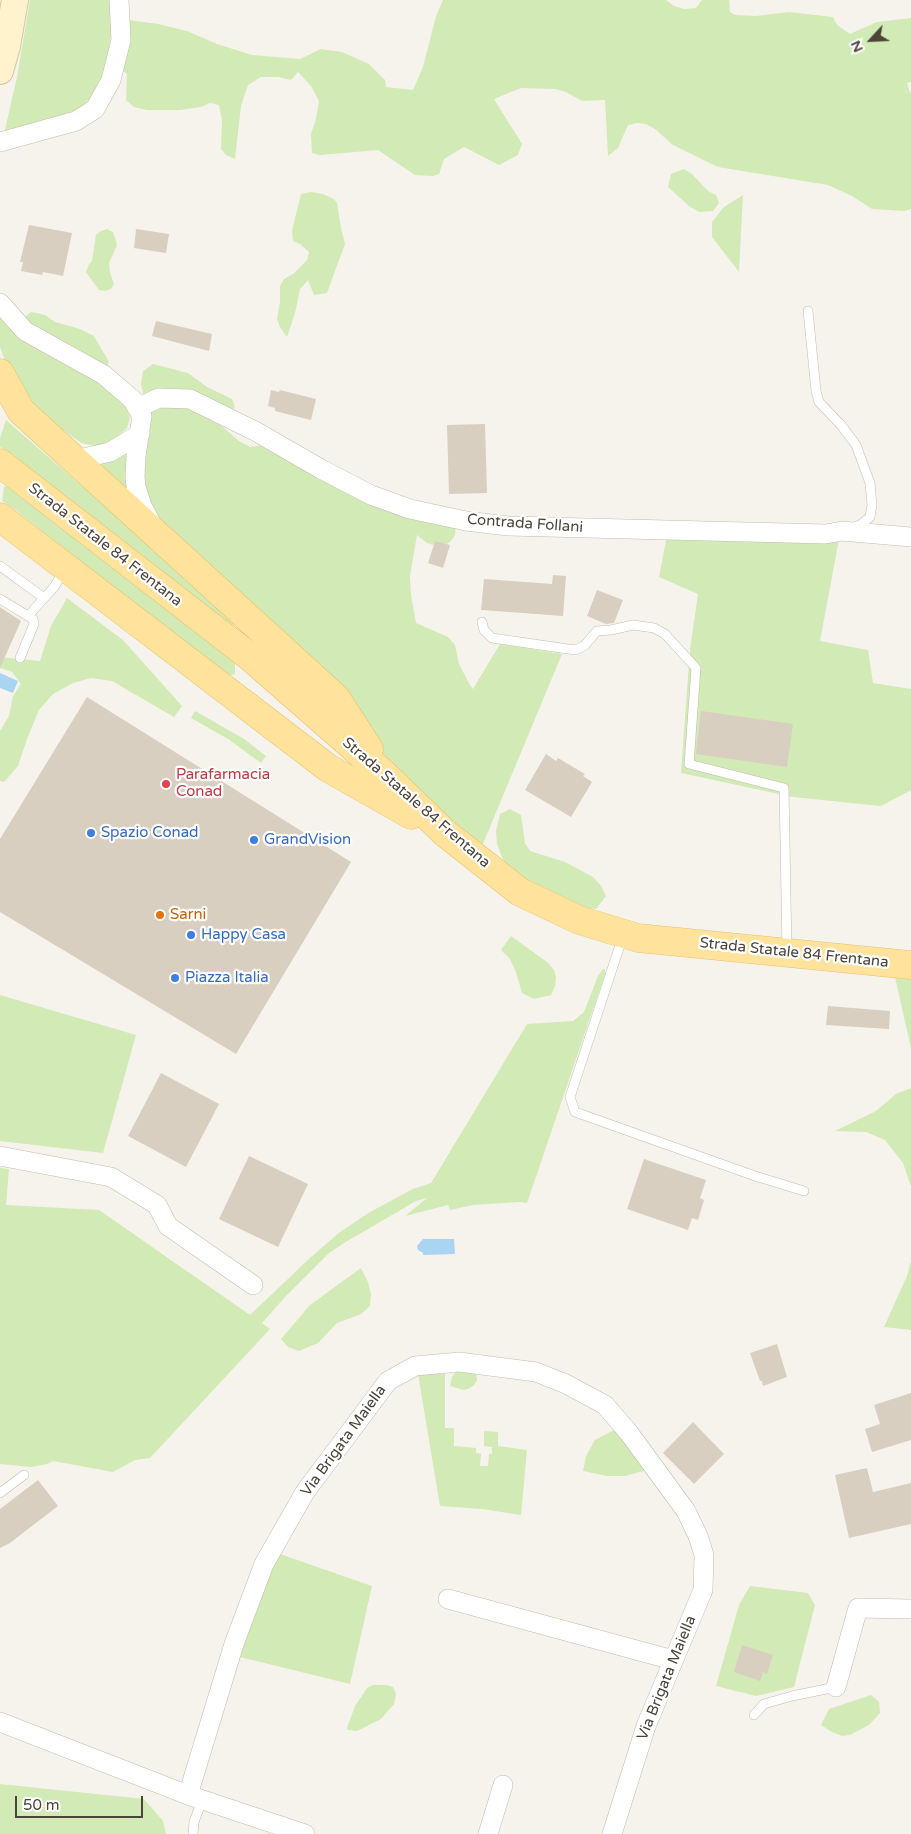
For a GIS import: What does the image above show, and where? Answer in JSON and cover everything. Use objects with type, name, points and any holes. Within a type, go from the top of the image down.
[{"type":"main road","points":[[0,71],[7,46],[15,0]]},
{"type":"main road","points":[[0,373],[21,411],[336,698],[386,776]]},
{"type":"main road","name":"Strada Statale 84 Frentana","points":[[0,463],[249,656],[386,776],[445,833],[520,892],[579,920],[638,938],[911,965]]},
{"type":"main road","points":[[0,517],[328,768],[445,833]]},
{"type":"street","points":[[0,142],[76,121],[95,109],[111,80],[121,40],[120,0]]},
{"type":"street","points":[[0,303],[25,331],[104,375],[133,400],[142,416],[136,456],[136,486],[142,506],[158,536]]},
{"type":"street","name":"Contrada Follani","points":[[137,408],[159,398],[190,399],[255,432],[320,470],[371,495],[410,509],[466,521],[508,526],[609,529],[826,534],[842,531],[911,537]]},
{"type":"street","points":[[75,460],[110,452],[140,434]]},
{"type":"street","points":[[0,1156],[111,1177],[157,1204],[168,1226],[253,1285]]},
{"type":"street","name":"Via Brigata Maiella","points":[[195,1797],[234,1644],[264,1564],[305,1492],[388,1381],[415,1366],[459,1362],[536,1372],[566,1384],[605,1405],[618,1418],[686,1511],[698,1536],[704,1555],[703,1590],[646,1726],[612,1834]]},
{"type":"street","points":[[448,1599],[673,1660]]},
{"type":"street","points":[[836,1687],[858,1608],[911,1609]]},
{"type":"street","points":[[0,1722],[195,1797],[305,1834]]},
{"type":"street","points":[[488,1834],[503,1785]]},
{"type":"lane","points":[[808,311],[816,391],[819,402],[841,425],[856,445],[870,483],[872,505],[870,517],[860,525],[842,531]]},
{"type":"lane","points":[[0,566],[44,598]]},
{"type":"lane","points":[[28,616],[54,587],[66,568]]},
{"type":"lane","points":[[0,599],[33,620],[34,624],[20,658]]},
{"type":"lane","points":[[482,622],[484,630],[492,638],[576,650],[585,645],[598,631],[634,625],[654,628],[665,634],[696,668],[689,764],[784,788],[787,954]]},
{"type":"lane","points":[[623,933],[570,1097],[575,1112],[755,1176],[804,1191]]},
{"type":"lane","points":[[0,1492],[24,1475]]},
{"type":"lane","points":[[754,1715],[764,1704],[836,1687]]},
{"type":"lane","points":[[193,1834],[195,1797]]},
{"type":"green space","points":[[30,0],[111,0],[112,28],[106,67],[102,82],[77,112],[4,134],[17,77]]},
{"type":"green space","points":[[443,0],[666,0],[674,6],[684,9],[696,8],[702,0],[729,0],[730,12],[735,15],[756,16],[789,12],[833,17],[837,25],[850,34],[877,22],[911,18],[911,82],[907,83],[911,95],[911,209],[905,211],[872,209],[852,196],[828,185],[718,167],[673,145],[655,129],[646,124],[628,125],[618,148],[608,156],[605,100],[582,101],[566,92],[555,89],[521,88],[494,99],[522,144],[518,155],[499,165],[464,147],[444,159],[439,174],[433,176],[415,175],[378,150],[320,155],[312,153],[311,134],[319,101],[311,86],[298,72],[291,80],[278,77],[261,77],[248,85],[241,106],[235,159],[226,155],[221,149],[222,120],[219,105],[210,103],[201,107],[180,110],[147,110],[134,107],[126,100],[127,74],[120,68],[129,20],[187,31],[217,44],[252,55],[300,59],[321,49],[342,52],[369,64],[385,80],[386,87],[413,90],[423,67],[436,16]]},
{"type":"green space","points":[[684,169],[692,174],[708,191],[716,195],[719,203],[713,211],[699,212],[689,206],[668,187],[671,174]]},
{"type":"green space","points":[[311,192],[323,194],[334,199],[337,203],[345,244],[327,293],[314,295],[308,280],[300,289],[287,337],[277,319],[280,286],[284,279],[293,274],[307,260],[309,252],[293,241],[292,231],[301,194]]},
{"type":"green space","points":[[743,195],[739,272],[712,237],[712,222],[724,207]]},
{"type":"green space","points":[[107,229],[113,232],[117,245],[109,263],[114,284],[111,289],[105,291],[99,290],[86,272],[92,261],[96,235]]},
{"type":"green space","points":[[31,312],[45,315],[55,322],[80,329],[94,336],[109,362],[105,371],[25,326],[25,317]]},
{"type":"green space","points":[[0,315],[89,372],[116,395],[130,417],[127,428],[109,444],[96,446],[81,443],[23,400],[12,380],[0,347]]},
{"type":"green space","points":[[153,364],[188,373],[207,387],[232,399],[235,407],[229,414],[144,397],[141,384],[143,371]]},
{"type":"green space","points":[[157,404],[194,408],[217,422],[239,441],[250,447],[264,445],[456,525],[455,535],[450,542],[441,547],[427,543],[417,535],[410,576],[411,595],[416,623],[448,637],[455,645],[459,664],[473,689],[500,644],[562,654],[480,851],[444,823],[215,573],[149,508],[140,466],[146,408]]},
{"type":"green space","points":[[6,420],[239,618],[232,626],[30,470],[14,455],[0,447],[0,438]]},
{"type":"green space","points":[[129,451],[132,499],[87,463]]},
{"type":"green space","points":[[10,485],[235,661],[235,674],[228,676],[203,658],[16,510],[2,501],[4,487]]},
{"type":"green space","points":[[667,535],[839,539],[820,641],[868,650],[873,683],[911,689],[911,790],[881,806],[793,797],[681,773],[690,649],[698,594],[659,577]]},
{"type":"green space","points":[[67,598],[123,640],[182,706],[174,717],[112,681],[91,678],[73,683],[53,694],[39,710],[18,766],[4,782],[0,781],[0,731],[9,716],[13,696],[21,684],[12,672],[0,668],[0,657],[40,661],[51,626]]},
{"type":"green space","points":[[195,711],[244,739],[266,756],[261,763],[228,739],[191,718]]},
{"type":"green space","points":[[510,809],[521,815],[525,843],[530,851],[565,862],[593,877],[601,886],[606,896],[596,909],[577,907],[507,870],[497,844],[496,831],[500,814]]},
{"type":"green space","points":[[511,936],[547,962],[554,970],[556,977],[555,986],[551,995],[534,999],[522,993],[510,959],[501,950]]},
{"type":"green space","points":[[605,969],[605,974],[527,1203],[473,1205],[450,1210],[448,1205],[405,1216],[427,1198],[416,1201],[344,1243],[328,1254],[286,1296],[262,1323],[270,1329],[150,1458],[135,1460],[113,1472],[53,1461],[31,1467],[0,1464],[0,1168],[9,1169],[6,1205],[99,1210],[250,1315],[340,1232],[370,1212],[413,1189],[431,1183],[527,1024],[573,1021],[584,1012],[598,976]]},
{"type":"green space","points":[[895,977],[911,978],[911,1048]]},
{"type":"green space","points":[[0,995],[136,1035],[103,1153],[0,1141]]},
{"type":"green space","points":[[911,1088],[911,1187],[903,1163],[885,1140],[866,1132],[835,1131],[876,1111],[896,1094]]},
{"type":"green space","points":[[911,1261],[911,1330],[884,1327],[907,1276]]},
{"type":"green space","points":[[361,1268],[368,1282],[371,1294],[370,1306],[361,1314],[337,1323],[318,1343],[299,1351],[288,1347],[281,1339],[310,1305]]},
{"type":"green space","points":[[469,1368],[476,1374],[477,1380],[474,1385],[463,1390],[450,1386],[452,1377],[457,1370]]},
{"type":"green space","points":[[418,1374],[445,1374],[445,1428],[454,1428],[454,1446],[476,1448],[476,1453],[481,1454],[480,1466],[488,1466],[489,1454],[492,1454],[492,1447],[484,1446],[484,1431],[498,1432],[498,1446],[527,1450],[521,1515],[482,1509],[440,1506]]},
{"type":"green space","points":[[616,1429],[644,1471],[625,1476],[607,1476],[583,1471],[586,1456],[595,1440]]},
{"type":"green space","points":[[274,1552],[372,1586],[350,1684],[240,1657]]},
{"type":"green space","points":[[750,1586],[808,1593],[815,1605],[794,1687],[756,1696],[716,1686],[739,1605]]},
{"type":"green space","points":[[373,1685],[393,1687],[396,1694],[394,1704],[381,1719],[357,1731],[348,1730],[347,1728],[355,1706],[367,1688]]},
{"type":"green space","points":[[871,1695],[879,1702],[880,1713],[869,1725],[850,1735],[842,1736],[821,1725],[829,1709]]},
{"type":"green space","points":[[0,1784],[144,1799],[163,1821],[166,1834],[0,1834]]},
{"type":"water","points":[[0,673],[18,681],[13,693],[0,688]]},
{"type":"water","points":[[423,1239],[454,1239],[455,1254],[423,1255],[417,1246]]},
{"type":"building","points":[[29,225],[72,233],[63,276],[43,272],[42,275],[21,271],[23,262],[20,262]]},
{"type":"building","points":[[136,229],[169,234],[166,253],[134,248]]},
{"type":"building","points":[[156,321],[212,334],[209,351],[152,336]]},
{"type":"building","points":[[271,390],[279,392],[280,390],[316,399],[311,420],[275,411],[275,408],[268,406]]},
{"type":"building","points":[[485,424],[487,493],[449,494],[447,425]]},
{"type":"building","points":[[435,541],[450,545],[443,568],[428,563]]},
{"type":"building","points":[[553,575],[566,576],[563,616],[481,610],[484,579],[552,584]]},
{"type":"building","points":[[597,590],[623,600],[614,623],[606,624],[587,616]]},
{"type":"building","points":[[0,607],[21,621],[0,668]]},
{"type":"building","points":[[87,697],[351,862],[236,1054],[0,912],[0,839]]},
{"type":"building","points":[[701,711],[793,724],[787,767],[696,754]]},
{"type":"building","points":[[546,754],[556,761],[558,758],[585,774],[583,776],[592,782],[571,817],[525,790]]},
{"type":"building","points":[[828,1006],[890,1011],[889,1029],[826,1025]]},
{"type":"building","points":[[161,1073],[219,1104],[186,1167],[128,1136]]},
{"type":"building","points":[[249,1156],[308,1184],[278,1247],[219,1219]]},
{"type":"building","points":[[644,1159],[706,1180],[700,1198],[704,1200],[698,1220],[692,1218],[688,1230],[627,1209]]},
{"type":"building","points":[[777,1344],[787,1377],[763,1386],[750,1353]]},
{"type":"building","points":[[911,1393],[911,1440],[872,1452],[865,1429],[880,1424],[874,1405]]},
{"type":"building","points":[[693,1422],[724,1454],[694,1484],[663,1453]]},
{"type":"building","points":[[867,1468],[873,1492],[911,1483],[911,1524],[849,1538],[835,1475]]},
{"type":"building","points":[[38,1480],[58,1506],[10,1543],[0,1548],[0,1509]]},
{"type":"building","points":[[742,1645],[773,1655],[767,1674],[763,1672],[760,1681],[734,1672]]},
{"type":"place","name":"Parafarmacia Conad","points":[[166,784]]},
{"type":"place","name":"Spazio Conad","points":[[91,833]]},
{"type":"place","name":"GrandVision","points":[[254,840]]},
{"type":"place","name":"Sarni","points":[[160,915]]},
{"type":"place","name":"Happy Casa","points":[[191,935]]},
{"type":"place","name":"Piazza Italia","points":[[175,978]]}]
